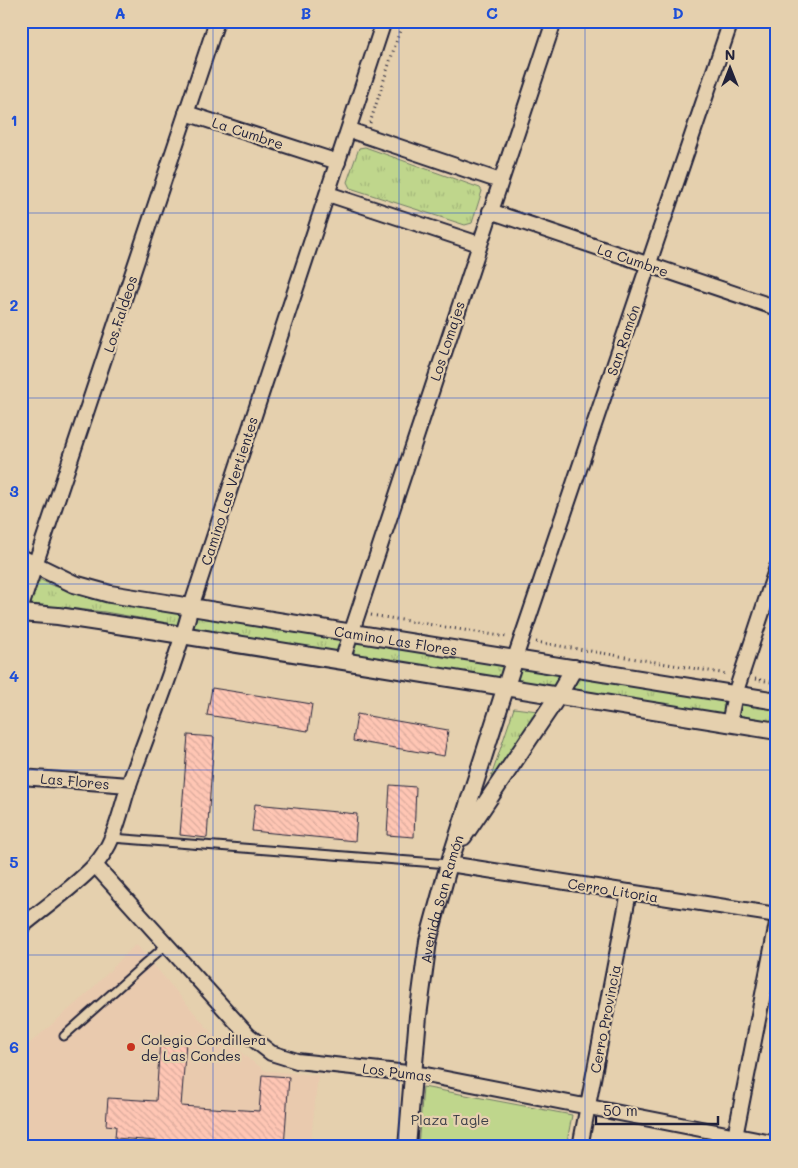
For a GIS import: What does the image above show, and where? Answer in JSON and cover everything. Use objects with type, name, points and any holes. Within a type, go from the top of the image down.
[{"type":"street","name":"Los Faldeos","points":[[21,607],[28,562],[217,21]]},
{"type":"street","name":"Camino Las Vertientes","points":[[21,927],[94,866],[112,838],[125,803],[129,785],[183,636],[384,21]]},
{"type":"street","name":"Los Lomajes","points":[[342,661],[356,612],[554,21]]},
{"type":"street","name":"San Ramón","points":[[516,658],[731,21]]},
{"type":"street","name":"La Cumbre","points":[[186,113],[338,162]]},
{"type":"street","points":[[349,130],[500,181]]},
{"type":"street","points":[[328,194],[479,244]]},
{"type":"street","name":"La Cumbre","points":[[490,211],[777,308]]},
{"type":"street","name":"Camino Las Flores","points":[[28,562],[92,590],[777,701]]},
{"type":"street","points":[[729,724],[735,694],[777,567]]},
{"type":"street","name":"Camino Las Flores","points":[[21,613],[58,616],[777,731]]},
{"type":"street","name":"Avenida San Ramón","points":[[407,1147],[418,1016],[428,941],[451,857],[516,658]]},
{"type":"street","points":[[451,857],[558,696],[574,668]]},
{"type":"street","name":"Las Flores","points":[[21,776],[129,785]]},
{"type":"street","name":"Cerro Litoria","points":[[451,857],[629,892],[777,916]]},
{"type":"street","name":"Los Pumas","points":[[94,866],[248,1035],[271,1053],[297,1060],[414,1073],[588,1108],[734,1142],[777,1144]]},
{"type":"street","name":"Cerro Provincia","points":[[580,1147],[629,892]]},
{"type":"street","points":[[734,1142],[771,985],[777,923]]},
{"type":"lane","points":[[112,838],[451,857]]},
{"type":"lane","points":[[64,1036],[166,945]]},
{"type":"path","points":[[366,136],[403,21]]},
{"type":"path","points":[[356,612],[777,683]]},
{"type":"shaded area","name":"Colegio Cordillera de Las Condes","points":[[136,944],[220,1043],[226,1036],[245,1056],[266,1071],[318,1075],[310,1147],[21,1147],[21,1051],[89,992]]},
{"type":"green space","points":[[365,147],[480,188],[482,191],[472,223],[465,225],[350,188],[347,182],[359,148]]},
{"type":"green space","points":[[21,570],[51,585],[88,597],[777,710],[777,725],[521,685],[105,612],[21,603]]},
{"type":"green space","points":[[514,708],[538,711],[491,783],[489,783]]},
{"type":"green space","name":"Plaza Tagle","points":[[423,1087],[572,1115],[566,1147],[418,1147]]},
{"type":"building","points":[[212,688],[312,704],[308,731],[207,715]]},
{"type":"building","points":[[357,714],[448,730],[444,756],[353,741]]},
{"type":"building","points":[[188,735],[214,737],[207,838],[180,835]]},
{"type":"building","points":[[390,785],[416,787],[414,837],[387,835]]},
{"type":"building","points":[[255,804],[357,814],[355,841],[252,831]]},
{"type":"building","points":[[160,1040],[186,1042],[181,1106],[259,1111],[262,1075],[289,1077],[284,1147],[240,1147],[115,1138],[116,1126],[106,1125],[108,1098],[156,1101]]},
{"type":"place","name":"Colegio Cordillera de Las Condes","points":[[131,1047]]}]
